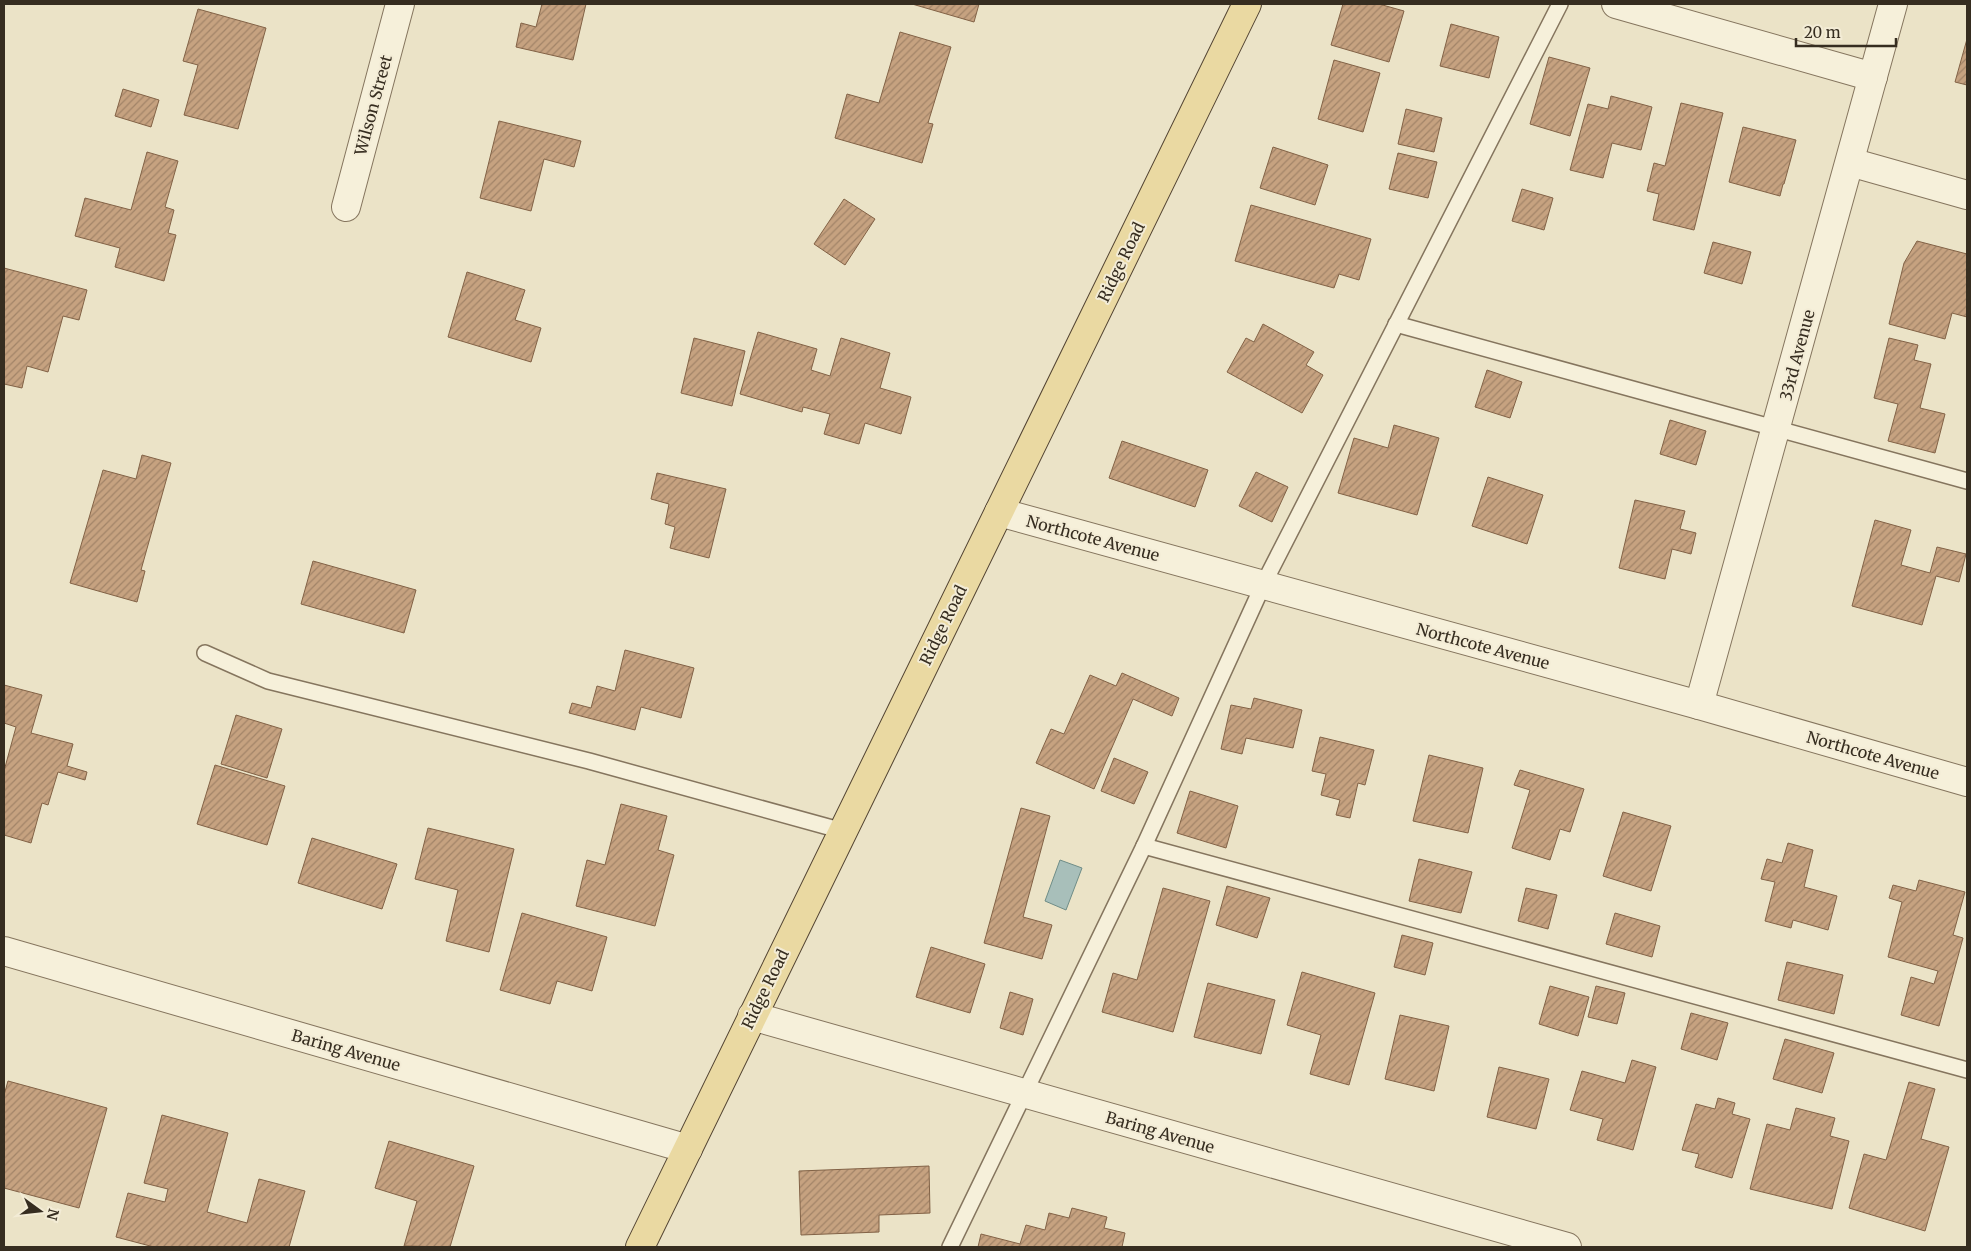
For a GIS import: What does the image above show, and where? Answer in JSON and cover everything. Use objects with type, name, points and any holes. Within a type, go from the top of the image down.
[{"type":"main road","name":"Ridge Road","points":[[640,1247],[1247,4]]},
{"type":"street","name":"Wilson Street","points":[[346,207],[400,4]]},
{"type":"street","points":[[1616,4],[1873,77]]},
{"type":"street","name":"33rd Avenue","points":[[1699,705],[1894,4]]},
{"type":"street","points":[[1850,162],[1967,195]]},
{"type":"street","name":"Northcote Avenue","points":[[999,512],[1699,705],[1967,782]]},
{"type":"street","name":"Baring Avenue","points":[[4,951],[688,1150]]},
{"type":"street","name":"Baring Avenue","points":[[752,1016],[1567,1247]]},
{"type":"lane","points":[[950,1247],[1144,846],[1263,585],[1560,4]]},
{"type":"lane","points":[[1396,324],[1967,481]]},
{"type":"lane","points":[[205,653],[268,681],[589,761],[843,831]]},
{"type":"lane","points":[[1144,846],[1967,1070]]},
{"type":"water","points":[[1060,860],[1082,868],[1066,910],[1045,901]]},
{"type":"building","points":[[542,4],[586,4],[573,60],[516,47],[521,23],[536,27]]},
{"type":"building","points":[[912,4],[979,4],[974,22]]},
{"type":"building","points":[[1343,4],[1379,4],[1404,11],[1389,62],[1331,45]]},
{"type":"building","points":[[198,9],[266,28],[238,129],[184,115],[198,65],[183,61]]},
{"type":"building","points":[[1451,24],[1499,37],[1489,78],[1440,66]]},
{"type":"building","points":[[900,32],[951,47],[928,123],[933,124],[922,163],[835,138],[847,94],[879,103]]},
{"type":"building","points":[[1967,39],[1967,85],[1955,82]]},
{"type":"building","points":[[1549,57],[1590,68],[1570,136],[1530,124]]},
{"type":"building","points":[[1334,60],[1380,73],[1363,132],[1318,119]]},
{"type":"building","points":[[123,89],[159,100],[151,127],[115,116]]},
{"type":"building","points":[[1611,96],[1652,107],[1641,150],[1612,143],[1603,178],[1570,170],[1588,104],[1608,109]]},
{"type":"building","points":[[1681,103],[1723,113],[1694,230],[1653,220],[1659,194],[1647,191],[1654,163],[1665,166]]},
{"type":"building","points":[[1406,109],[1442,118],[1434,152],[1398,144]]},
{"type":"building","points":[[499,121],[581,141],[574,167],[544,159],[531,211],[480,198]]},
{"type":"building","points":[[1743,127],[1796,140],[1780,196],[1729,182]]},
{"type":"building","points":[[1273,147],[1328,165],[1315,205],[1260,188]]},
{"type":"building","points":[[147,152],[178,161],[165,207],[174,210],[168,233],[176,235],[164,281],[115,267],[120,248],[75,236],[85,198],[131,210]]},
{"type":"building","points":[[1398,153],[1437,162],[1428,198],[1389,189]]},
{"type":"building","points":[[1522,189],[1553,198],[1544,230],[1512,221]]},
{"type":"building","points":[[844,199],[875,219],[845,265],[814,244]]},
{"type":"building","points":[[1251,205],[1371,239],[1359,280],[1339,274],[1334,288],[1235,261]]},
{"type":"building","points":[[1917,241],[1967,254],[1967,317],[1952,313],[1945,339],[1889,324],[1904,263]]},
{"type":"building","points":[[1713,242],[1751,252],[1742,284],[1704,273]]},
{"type":"building","points":[[4,268],[87,290],[79,320],[63,316],[48,372],[27,366],[22,388],[4,384]]},
{"type":"building","points":[[467,272],[525,290],[515,320],[541,328],[531,362],[448,337]]},
{"type":"building","points":[[1263,324],[1314,352],[1306,365],[1323,375],[1302,413],[1227,372],[1246,338],[1254,342]]},
{"type":"building","points":[[758,332],[817,349],[811,370],[830,376],[841,338],[890,353],[880,388],[911,397],[901,434],[865,423],[859,444],[824,434],[830,414],[803,407],[802,412],[740,394]]},
{"type":"building","points":[[694,338],[745,351],[732,406],[681,393]]},
{"type":"building","points":[[1889,338],[1918,345],[1914,360],[1931,364],[1920,408],[1945,414],[1935,453],[1888,441],[1898,404],[1874,398]]},
{"type":"building","points":[[1487,370],[1522,382],[1510,418],[1475,407]]},
{"type":"building","points":[[1670,420],[1706,431],[1696,465],[1660,454]]},
{"type":"building","points":[[1394,425],[1439,438],[1417,515],[1338,493],[1354,438],[1388,448]]},
{"type":"building","points":[[1122,441],[1208,470],[1195,507],[1109,478]]},
{"type":"building","points":[[142,455],[171,463],[141,570],[145,571],[137,602],[70,583],[103,470],[136,479]]},
{"type":"building","points":[[1256,472],[1288,487],[1272,522],[1239,506]]},
{"type":"building","points":[[657,473],[726,489],[709,558],[670,548],[675,527],[665,524],[669,504],[651,499]]},
{"type":"building","points":[[1488,477],[1543,495],[1527,544],[1472,526]]},
{"type":"building","points":[[1635,500],[1685,511],[1680,529],[1696,533],[1691,554],[1672,549],[1665,579],[1619,568]]},
{"type":"building","points":[[1875,520],[1911,530],[1901,565],[1930,573],[1937,547],[1966,554],[1959,582],[1936,576],[1922,625],[1852,606]]},
{"type":"building","points":[[313,561],[416,590],[404,633],[301,604]]},
{"type":"building","points":[[625,650],[694,668],[681,718],[641,707],[635,730],[569,713],[572,703],[591,708],[597,686],[615,691]]},
{"type":"building","points":[[1122,673],[1179,698],[1172,716],[1133,699],[1094,789],[1036,763],[1051,729],[1064,734],[1090,675],[1116,686]]},
{"type":"building","points":[[4,685],[42,695],[31,733],[73,744],[67,766],[87,772],[85,780],[58,772],[48,805],[42,803],[31,843],[4,835],[4,771],[16,727],[4,723]]},
{"type":"building","points":[[1254,698],[1302,710],[1293,748],[1246,738],[1242,754],[1221,749],[1231,705],[1251,709]]},
{"type":"building","points":[[236,715],[282,729],[267,778],[221,764]]},
{"type":"building","points":[[1320,737],[1374,750],[1365,785],[1358,783],[1350,818],[1336,815],[1340,800],[1321,795],[1326,774],[1312,771]]},
{"type":"building","points":[[1429,755],[1483,768],[1468,833],[1413,821]]},
{"type":"building","points":[[1114,758],[1148,772],[1134,804],[1101,791]]},
{"type":"building","points":[[215,765],[285,786],[267,845],[197,824]]},
{"type":"building","points":[[1520,770],[1584,789],[1570,832],[1560,829],[1550,860],[1512,848],[1530,790],[1514,785]]},
{"type":"building","points":[[1190,791],[1238,806],[1226,848],[1177,833]]},
{"type":"building","points":[[621,804],[667,816],[658,850],[674,855],[655,926],[576,906],[587,860],[605,865]]},
{"type":"building","points":[[1021,808],[1050,816],[1023,917],[1052,925],[1042,959],[984,943]]},
{"type":"building","points":[[1623,812],[1671,826],[1651,891],[1603,876]]},
{"type":"building","points":[[428,828],[514,849],[489,952],[446,941],[458,890],[415,879]]},
{"type":"building","points":[[312,838],[397,864],[382,909],[298,883]]},
{"type":"building","points":[[1788,843],[1813,850],[1804,887],[1837,896],[1828,930],[1793,920],[1791,928],[1765,921],[1775,882],[1761,879],[1767,859],[1782,863]]},
{"type":"building","points":[[1419,859],[1472,872],[1461,913],[1409,901]]},
{"type":"building","points":[[1919,880],[1965,892],[1953,935],[1963,938],[1939,1026],[1901,1015],[1911,977],[1934,984],[1938,971],[1888,957],[1902,902],[1889,898],[1893,885],[1916,891]]},
{"type":"building","points":[[1227,886],[1270,898],[1257,938],[1216,925]]},
{"type":"building","points":[[1163,888],[1210,901],[1173,1032],[1102,1012],[1113,973],[1137,980]]},
{"type":"building","points":[[1526,888],[1557,895],[1548,929],[1518,921]]},
{"type":"building","points":[[522,913],[607,937],[592,991],[557,981],[550,1004],[500,990]]},
{"type":"building","points":[[1615,913],[1660,926],[1652,957],[1606,944]]},
{"type":"building","points":[[1402,935],[1433,943],[1425,975],[1394,967]]},
{"type":"building","points":[[931,947],[985,964],[970,1013],[916,997]]},
{"type":"building","points":[[1787,962],[1843,975],[1834,1014],[1778,1000]]},
{"type":"building","points":[[1302,972],[1375,993],[1349,1085],[1310,1074],[1321,1035],[1287,1025]]},
{"type":"building","points":[[1208,983],[1275,1000],[1261,1054],[1194,1037]]},
{"type":"building","points":[[1550,986],[1589,997],[1578,1036],[1539,1024]]},
{"type":"building","points":[[1596,986],[1625,993],[1617,1024],[1588,1017]]},
{"type":"building","points":[[1010,992],[1033,999],[1023,1035],[1000,1028]]},
{"type":"building","points":[[1691,1013],[1728,1023],[1717,1060],[1681,1049]]},
{"type":"building","points":[[1400,1015],[1449,1026],[1434,1091],[1385,1079]]},
{"type":"building","points":[[1785,1039],[1834,1053],[1822,1093],[1773,1079]]},
{"type":"building","points":[[1632,1060],[1656,1067],[1633,1150],[1597,1140],[1603,1119],[1570,1110],[1582,1071],[1625,1083]]},
{"type":"building","points":[[1499,1067],[1549,1079],[1536,1129],[1487,1117]]},
{"type":"building","points":[[8,1081],[107,1108],[79,1208],[4,1188],[4,1095]]},
{"type":"building","points":[[1909,1082],[1935,1089],[1921,1139],[1949,1147],[1925,1231],[1849,1208],[1864,1154],[1886,1160]]},
{"type":"building","points":[[1718,1098],[1735,1103],[1732,1114],[1750,1119],[1732,1178],[1695,1167],[1699,1154],[1682,1150],[1696,1104],[1715,1109]]},
{"type":"building","points":[[1796,1108],[1835,1118],[1830,1136],[1849,1141],[1832,1209],[1750,1189],[1767,1124],[1790,1130]]},
{"type":"building","points":[[162,1115],[228,1133],[207,1212],[247,1223],[259,1179],[305,1191],[289,1247],[154,1247],[116,1237],[128,1193],[165,1202],[168,1189],[144,1183]]},
{"type":"building","points":[[389,1141],[474,1166],[450,1247],[404,1246],[417,1201],[375,1188]]},
{"type":"building","points":[[929,1166],[930,1213],[879,1215],[879,1232],[801,1235],[799,1171]]},
{"type":"building","points":[[1072,1208],[1107,1217],[1104,1228],[1125,1233],[1122,1247],[978,1247],[981,1234],[1020,1244],[1026,1225],[1045,1230],[1049,1213],[1069,1218]]}]
